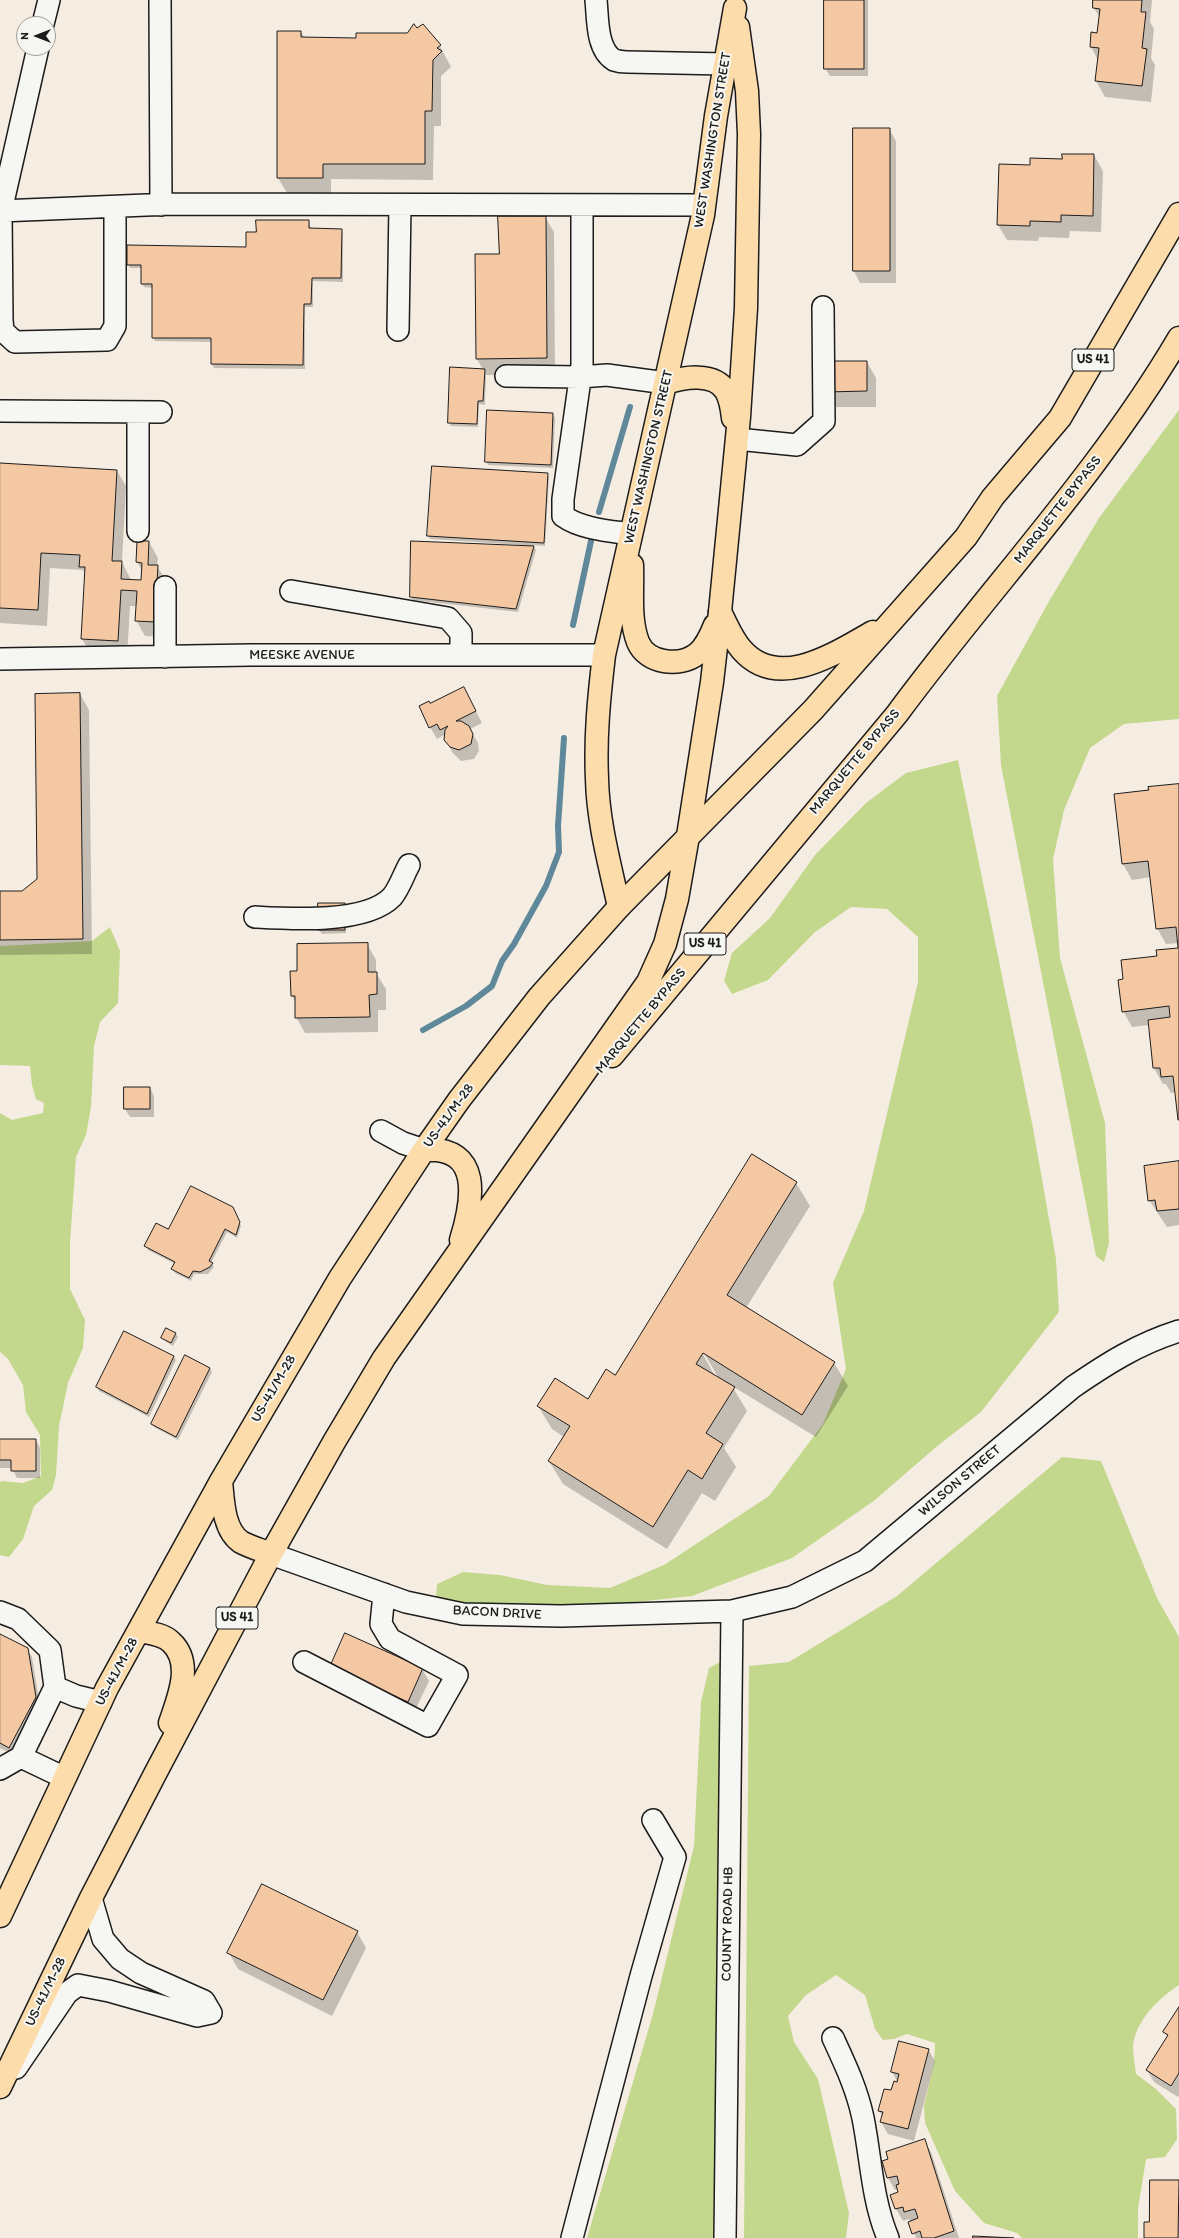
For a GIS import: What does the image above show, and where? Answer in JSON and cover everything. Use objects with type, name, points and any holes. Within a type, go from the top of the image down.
[{"type":"main road","name":"WEST WASHINGTON STREET","points":[[619,908],[602,829],[597,780],[596,718],[604,655],[666,383],[704,205],[735,4]]},
{"type":"main road","name":"WEST WASHINGTON STREET","points":[[515,1174],[648,982],[665,944],[677,899],[712,682],[737,439],[748,269],[750,134],[747,91],[735,4]]},
{"type":"main road","name":"US 41","points":[[619,908],[813,710],[887,624],[966,537],[994,497],[1060,418],[1179,214]]},
{"type":"main road","name":"MARQUETTE BYPASS","points":[[515,1174],[974,618],[1083,480],[1155,379],[1179,338]]},
{"type":"main road","points":[[666,383],[680,378],[694,377],[710,380],[720,384],[730,400],[737,439]]},
{"type":"main road","points":[[631,534],[635,632],[639,644],[645,652],[654,658],[674,663],[697,654],[706,644],[720,612]]},
{"type":"main road","points":[[720,612],[733,637],[750,657],[759,663],[784,668],[814,663],[829,657],[887,624]]},
{"type":"main road","name":"US-41/M-28","points":[[0,1916],[100,1702],[221,1481],[340,1278],[424,1150],[459,1100],[539,997],[619,908]]},
{"type":"main road","points":[[424,1150],[440,1149],[450,1153],[462,1163],[467,1171],[471,1198],[468,1217],[457,1254]]},
{"type":"main road","name":"US-41/M-28","points":[[0,2087],[91,1898],[154,1774],[271,1554],[384,1358],[515,1174]]},
{"type":"main road","points":[[221,1481],[224,1506],[229,1526],[240,1541],[271,1554]]},
{"type":"main road","points":[[139,1631],[161,1636],[170,1641],[180,1654],[183,1667],[182,1680],[177,1702],[154,1774]]},
{"type":"street","points":[[45,16],[49,0]]},
{"type":"street","points":[[160,0],[161,205]]},
{"type":"street","points":[[596,0],[599,34],[606,51],[614,60],[626,62],[725,64]]},
{"type":"street","points":[[36,56],[0,211],[3,331],[15,342],[101,341],[107,340],[111,336],[114,326],[115,207]]},
{"type":"street","points":[[0,211],[161,205],[704,205]]},
{"type":"street","points":[[398,330],[400,205]]},
{"type":"street","points":[[582,205],[582,365],[563,499],[563,516],[570,521],[580,524],[631,534]]},
{"type":"street","points":[[737,439],[797,445],[824,421],[823,307]]},
{"type":"street","points":[[506,376],[580,377],[607,375],[666,383]]},
{"type":"street","points":[[0,412],[161,412]]},
{"type":"street","points":[[138,412],[138,531]]},
{"type":"street","points":[[165,587],[165,657]]},
{"type":"street","points":[[291,592],[448,618],[461,633],[461,655]]},
{"type":"street","name":"MEESKE AVENUE","points":[[0,659],[604,655]]},
{"type":"street","points":[[255,917],[294,919],[336,917],[376,910],[392,897],[409,865]]},
{"type":"street","points":[[381,1132],[403,1143],[424,1150]]},
{"type":"street","name":"WILSON STREET","points":[[732,1611],[792,1597],[865,1561],[1074,1387],[1108,1364],[1151,1340],[1179,1331]]},
{"type":"street","name":"BACON DRIVE","points":[[271,1554],[406,1602],[463,1614],[561,1616],[732,1611]]},
{"type":"street","points":[[304,1662],[428,1726],[457,1675],[390,1639],[381,1624],[384,1594]]},
{"type":"street","name":"COUNTY ROAD HB","points":[[725,2238],[732,1611]]},
{"type":"street","points":[[0,1612],[18,1619],[50,1650],[55,1687],[20,1757],[0,1769]]},
{"type":"street","points":[[55,1687],[100,1702]]},
{"type":"street","points":[[20,1757],[65,1778]]},
{"type":"street","points":[[572,2238],[641,1976],[675,1857],[653,1820]]},
{"type":"street","points":[[0,2091],[67,1993],[78,1986],[109,1991],[197,2016],[211,2013],[204,2001],[141,1973],[120,1959],[103,1939],[91,1898]]},
{"type":"street","points":[[833,2038],[856,2088],[863,2117],[878,2211],[888,2238]]},
{"type":"green space","points":[[1179,410],[1179,719],[1124,724],[1090,748],[1064,810],[1053,859],[1060,958],[1105,1123],[1109,1243],[1104,1262],[1096,1256],[1001,765],[997,696],[1048,603],[1099,518]]},
{"type":"green space","points":[[958,760],[1033,1128],[1056,1259],[1059,1312],[981,1412],[936,1447],[875,1500],[792,1558],[692,1596],[562,1610],[461,1608],[436,1597],[437,1584],[463,1572],[500,1575],[547,1585],[610,1588],[664,1565],[769,1496],[823,1424],[846,1369],[833,1283],[864,1211],[918,982],[918,937],[887,909],[851,907],[815,932],[768,980],[732,994],[724,981],[732,953],[770,918],[815,855],[866,803],[906,773]]},
{"type":"green space","points":[[110,927],[120,951],[118,1003],[100,1022],[94,1046],[91,1107],[86,1135],[76,1157],[70,1243],[70,1289],[85,1320],[83,1348],[68,1383],[59,1426],[56,1475],[52,1490],[34,1506],[23,1539],[9,1557],[0,1555],[0,1483],[1,1481],[23,1483],[41,1476],[40,1435],[26,1412],[23,1385],[8,1359],[0,1352],[0,1113],[12,1120],[43,1113],[44,1103],[36,1099],[32,1085],[30,1066],[0,1065],[0,946],[92,941]]},
{"type":"green space","points":[[1062,1457],[1101,1461],[1157,1598],[1179,1637],[1179,1985],[1156,2003],[1139,2027],[1133,2046],[1136,2074],[1156,2089],[1176,2109],[1177,2139],[1165,2157],[1146,2159],[1138,2209],[1138,2238],[1022,2238],[1017,2233],[984,2223],[955,2191],[925,2123],[924,2106],[934,2063],[935,2043],[907,2034],[894,2039],[883,2040],[875,2029],[865,1995],[836,1975],[806,1995],[788,2016],[794,2042],[818,2079],[849,2213],[846,2238],[744,2238],[749,1666],[789,1662],[897,1596]]},
{"type":"green space","points":[[724,1660],[720,2238],[587,2238],[653,2014],[694,1846],[701,1702],[709,1668]]},
{"type":"building","points":[[824,0],[864,0],[864,69],[824,69]]},
{"type":"building","points":[[1093,0],[1142,0],[1141,12],[1146,12],[1142,48],[1147,49],[1142,86],[1095,81],[1099,48],[1090,47],[1091,32],[1097,33],[1100,9],[1093,8]]},
{"type":"building","points":[[414,24],[417,28],[423,24],[441,45],[437,48],[442,51],[433,60],[432,111],[425,111],[425,164],[323,164],[323,178],[277,178],[277,31],[301,31],[301,37],[356,38],[356,33],[407,33]]},
{"type":"building","points":[[853,128],[890,128],[890,271],[853,271]]},
{"type":"building","points":[[1062,154],[1094,154],[1093,216],[1061,215],[1061,222],[1030,221],[1030,226],[997,225],[999,164],[1030,165],[1030,158],[1062,159]]},
{"type":"building","points":[[498,216],[546,216],[547,358],[476,359],[475,254],[499,254]]},
{"type":"building","points":[[256,220],[309,220],[309,228],[342,229],[341,278],[312,278],[311,304],[304,304],[303,365],[211,364],[211,338],[152,338],[152,284],[141,284],[141,265],[127,265],[127,245],[246,247],[246,232],[256,232]]},
{"type":"building","points":[[826,361],[867,361],[867,391],[826,392]]},
{"type":"building","points":[[450,367],[485,369],[483,401],[478,401],[477,424],[448,423]]},
{"type":"building","points":[[487,410],[553,413],[551,465],[485,462]]},
{"type":"building","points":[[0,463],[117,470],[112,561],[122,561],[121,579],[141,580],[142,563],[136,562],[137,541],[149,541],[148,565],[158,565],[155,622],[135,621],[137,591],[121,590],[118,641],[81,639],[85,567],[79,567],[80,555],[41,553],[38,610],[0,608]]},
{"type":"building","points":[[432,466],[548,473],[544,543],[427,536]]},
{"type":"building","points":[[411,541],[534,546],[516,609],[410,597]]},
{"type":"building","points":[[464,687],[476,711],[456,721],[461,721],[469,726],[473,734],[471,744],[459,750],[450,747],[444,740],[445,730],[448,726],[440,730],[437,724],[429,728],[419,706],[429,701],[430,703]]},
{"type":"building","points":[[80,693],[83,939],[0,940],[0,891],[22,891],[37,879],[35,694]]},
{"type":"building","points":[[1179,784],[1178,1120],[1173,1076],[1161,1077],[1160,1068],[1153,1068],[1148,1020],[1170,1017],[1169,1006],[1122,1012],[1118,980],[1123,979],[1121,960],[1157,956],[1156,950],[1178,948],[1176,927],[1156,929],[1148,861],[1122,864],[1114,794],[1149,790],[1148,787]]},
{"type":"building","points":[[318,903],[345,903],[345,930],[318,930]]},
{"type":"building","points":[[368,943],[368,972],[377,972],[377,994],[369,995],[370,1017],[295,1018],[295,996],[291,996],[290,971],[297,971],[297,944]]},
{"type":"building","points":[[124,1087],[150,1087],[150,1109],[124,1109]]},
{"type":"building","points":[[752,1154],[797,1182],[727,1295],[835,1362],[802,1415],[703,1353],[696,1364],[735,1387],[706,1433],[723,1444],[702,1479],[688,1470],[653,1527],[548,1461],[570,1426],[537,1406],[555,1378],[588,1399],[606,1369],[615,1375]]},
{"type":"building","points":[[1179,1161],[1179,1209],[1157,1211],[1155,1200],[1148,1201],[1144,1166]]},
{"type":"building","points":[[191,1186],[233,1207],[240,1222],[236,1235],[225,1229],[209,1261],[213,1263],[210,1267],[200,1272],[193,1271],[189,1278],[171,1269],[175,1262],[144,1246],[156,1223],[168,1229]]},
{"type":"building","points":[[166,1328],[176,1333],[171,1343],[161,1338]]},
{"type":"building","points":[[124,1331],[174,1356],[147,1414],[96,1387]]},
{"type":"building","points":[[185,1355],[210,1368],[176,1437],[151,1424]]},
{"type":"building","points":[[0,1439],[36,1439],[36,1471],[11,1471],[11,1460],[0,1460]]},
{"type":"building","points":[[345,1633],[423,1668],[408,1702],[330,1667]]},
{"type":"building","points":[[0,1634],[28,1648],[36,1697],[9,1748],[0,1743]]},
{"type":"building","points":[[262,1884],[358,1931],[323,2000],[227,1953]]},
{"type":"building","points":[[1179,2007],[1179,2073],[1171,2086],[1146,2070],[1168,2035],[1163,2032]]},
{"type":"building","points":[[899,2041],[929,2049],[908,2129],[880,2122],[883,2112],[878,2111],[884,2089],[891,2090],[894,2081],[897,2082],[899,2074],[891,2072]]},
{"type":"building","points":[[925,2139],[954,2231],[934,2238],[922,2238],[920,2231],[912,2234],[908,2222],[918,2218],[915,2209],[904,2212],[903,2207],[895,2209],[890,2195],[898,2192],[896,2185],[899,2184],[897,2176],[887,2178],[882,2161],[888,2159],[886,2152]]},
{"type":"building","points":[[1150,2180],[1179,2180],[1178,2238],[1144,2238],[1144,2222],[1149,2222]]},
{"type":"building","points":[[973,2236],[1014,2238],[973,2238]]},
{"type":"waterway","points":[[599,512],[630,407]]},
{"type":"waterway","points":[[573,625],[591,541]]},
{"type":"waterway","points":[[423,1030],[466,1006],[492,986],[502,961],[514,944],[546,886],[559,852],[558,826],[564,738]]}]
